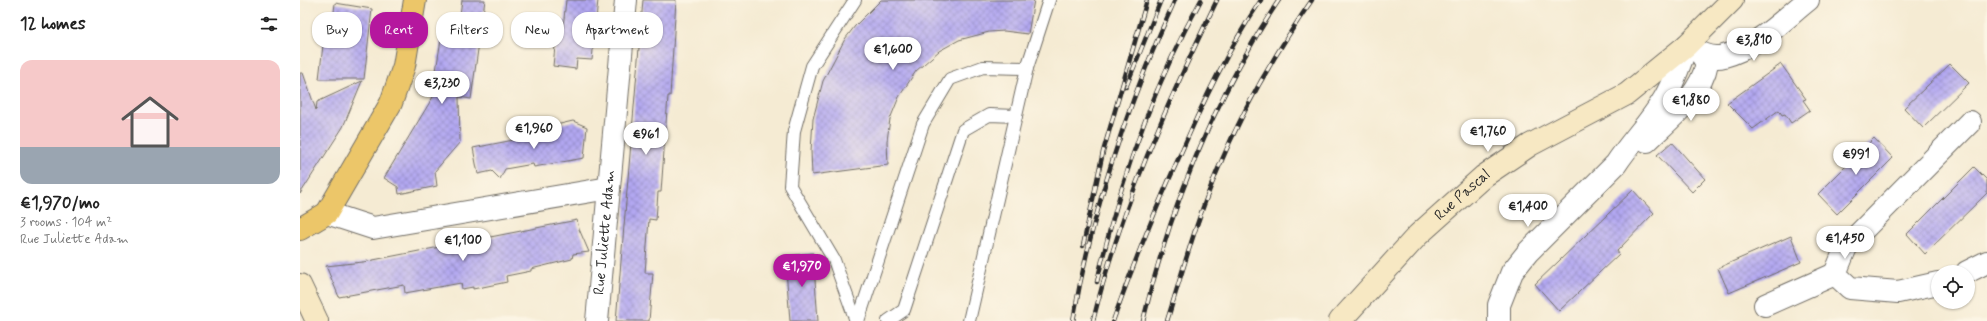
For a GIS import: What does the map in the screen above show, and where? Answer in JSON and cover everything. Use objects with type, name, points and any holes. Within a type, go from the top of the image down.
[{"type":"main road","points":[[300,229],[327,213],[391,103],[404,66],[415,0]]},
{"type":"main road","name":"Rue Pascal","points":[[1340,321],[1418,235],[1484,176],[1530,145],[1627,94],[1694,49],[1732,0]]},
{"type":"main road","points":[[300,285],[318,321]]},
{"type":"street","name":"Rue Juliette Adam","points":[[597,321],[626,0]]},
{"type":"street","points":[[1499,321],[1499,305],[1512,272],[1528,252],[1616,164],[1626,149],[1646,126],[1694,49],[1724,56],[1752,44],[1808,0]]},
{"type":"street","points":[[1765,304],[1835,274],[1846,247],[1970,122]]},
{"type":"street","points":[[327,213],[373,228],[609,188]]},
{"type":"street","points":[[1975,268],[1987,262]]},
{"type":"street","points":[[1835,274],[1850,288],[1898,292],[1931,285]]},
{"type":"lane","points":[[855,0],[812,66],[794,131],[790,186],[834,260],[857,321]]},
{"type":"lane","points":[[969,321],[1026,68],[1049,0]]},
{"type":"lane","points":[[857,321],[923,124],[950,79],[983,67],[1026,68]]},
{"type":"lane","points":[[888,321],[904,310],[963,130],[989,115],[1016,116]]},
{"type":"building","points":[[462,0],[485,0],[483,12],[460,12]]},
{"type":"building","points":[[566,0],[598,0],[597,12],[572,12],[572,48],[593,48],[592,60],[577,59],[576,69],[553,66],[555,48],[564,48],[564,19]]},
{"type":"building","points":[[643,0],[676,0],[670,96],[668,96],[661,192],[658,192],[656,220],[649,219],[645,273],[653,273],[649,321],[616,321],[639,48],[663,48],[663,12],[642,12]]},
{"type":"building","points":[[881,0],[1034,0],[1028,34],[1004,31],[989,32],[959,40],[939,51],[916,71],[899,97],[890,119],[887,141],[888,165],[812,175],[811,151],[813,119],[823,81],[845,39],[855,26]]},
{"type":"building","points":[[335,3],[372,9],[372,12],[370,12],[370,26],[364,79],[319,79],[323,48],[362,48],[362,12],[334,12]]},
{"type":"building","points":[[440,48],[478,48],[471,99],[459,97],[460,142],[435,171],[437,186],[399,194],[398,187],[384,178],[442,82],[436,71]]},
{"type":"building","points":[[1781,64],[1806,99],[1803,100],[1810,110],[1791,123],[1785,114],[1782,115],[1779,110],[1753,129],[1727,103]]},
{"type":"building","points":[[1950,64],[1969,83],[1923,128],[1904,108]]},
{"type":"building","points":[[300,73],[303,73],[316,110],[317,102],[362,81],[343,127],[300,194]]},
{"type":"building","points":[[573,121],[587,127],[584,158],[534,167],[533,164],[505,169],[500,179],[492,171],[478,174],[473,148],[544,134],[543,128]]},
{"type":"building","points":[[1874,138],[1893,158],[1837,214],[1818,194]]},
{"type":"building","points":[[1672,142],[1705,179],[1692,192],[1657,155]]},
{"type":"building","points":[[1974,167],[1987,180],[1987,193],[1925,254],[1907,234]]},
{"type":"building","points":[[1633,190],[1654,213],[1617,251],[1619,254],[1559,311],[1535,284]]},
{"type":"building","points":[[577,220],[579,229],[589,252],[573,254],[572,259],[531,269],[531,271],[506,276],[507,282],[473,289],[473,287],[462,289],[461,283],[405,293],[404,285],[339,297],[326,266],[363,262]]},
{"type":"building","points":[[1791,236],[1801,262],[1729,293],[1718,268]]},
{"type":"building","points":[[813,253],[818,321],[790,321],[785,256]]},
{"type":"railway","points":[[1083,246],[1103,152],[1147,0]]},
{"type":"railway","points":[[1126,87],[1161,0]]},
{"type":"railway","points":[[1073,321],[1090,238],[1114,157],[1142,78],[1175,0]]},
{"type":"railway","points":[[1097,282],[1116,209],[1139,137],[1167,67],[1201,0]]},
{"type":"railway","points":[[1093,321],[1117,238],[1146,158],[1180,78],[1217,0]]},
{"type":"railway","points":[[1113,321],[1136,258],[1198,115],[1227,57],[1261,0]]},
{"type":"railway","points":[[1143,321],[1166,237],[1197,154],[1234,75],[1279,0]]},
{"type":"railway","points":[[1167,321],[1203,206],[1228,147],[1260,82],[1285,40],[1312,0]]}]
